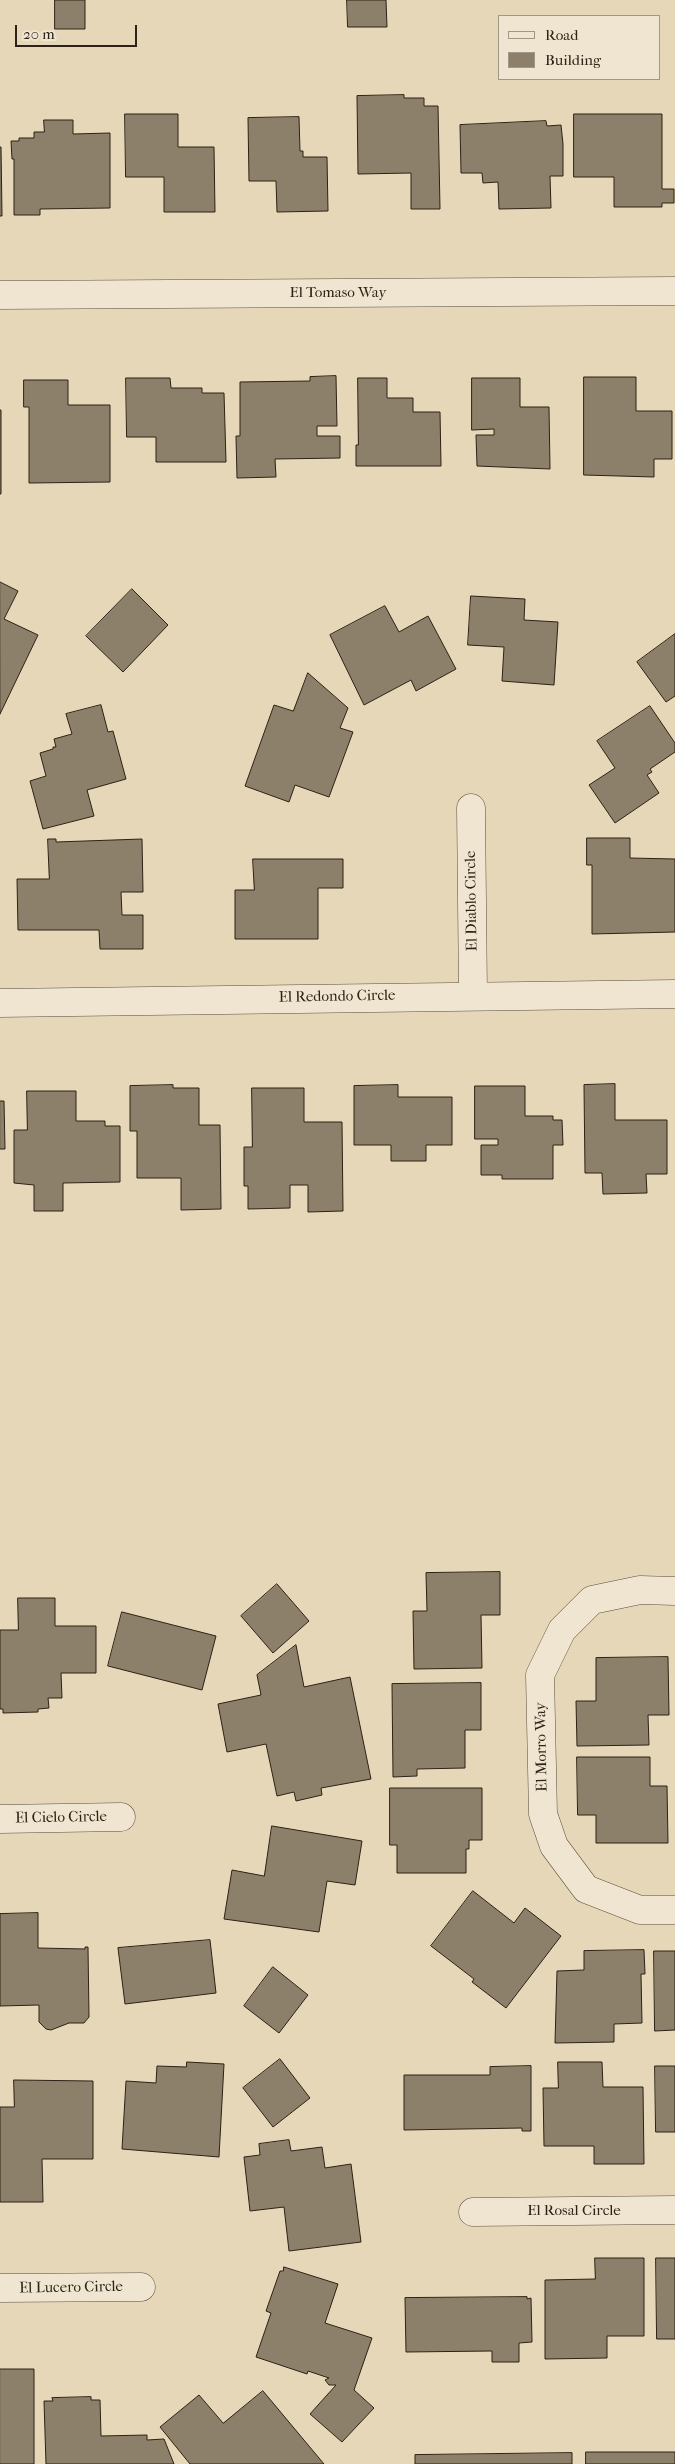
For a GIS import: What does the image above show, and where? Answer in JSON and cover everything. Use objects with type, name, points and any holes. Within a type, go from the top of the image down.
[{"type":"street","name":"El Tomaso Way","points":[[0,295],[675,291]]},
{"type":"street","name":"El Diablo Circle","points":[[470,808],[473,995]]},
{"type":"street","name":"El Redondo Circle","points":[[0,1003],[473,995],[675,994]]},
{"type":"street","name":"El Morro Way","points":[[675,1591],[640,1590],[592,1600],[562,1630],[540,1675],[543,1814],[554,1846],[586,1890],[640,1910],[675,1910]]},
{"type":"street","name":"El Cielo Circle","points":[[0,1819],[121,1817]]},
{"type":"street","name":"El Rosal Circle","points":[[473,2212],[675,2210]]},
{"type":"street","name":"El Lucero Circle","points":[[0,2288],[141,2287]]},
{"type":"building","points":[[55,0],[85,0],[85,29],[55,29]]},
{"type":"building","points":[[347,0],[386,0],[387,27],[348,27]]},
{"type":"building","points":[[404,95],[404,98],[424,98],[424,106],[438,106],[440,209],[411,209],[411,173],[358,174],[357,96]]},
{"type":"building","points":[[125,114],[178,114],[178,147],[214,147],[215,212],[164,212],[164,177],[126,177]]},
{"type":"building","points":[[574,114],[662,114],[662,189],[674,189],[674,203],[662,203],[662,207],[614,207],[614,177],[574,177]]},
{"type":"building","points":[[299,117],[300,151],[303,151],[303,157],[327,157],[328,211],[277,212],[276,181],[249,181],[248,118]]},
{"type":"building","points":[[44,120],[73,120],[73,134],[110,133],[110,208],[40,209],[40,215],[14,215],[14,159],[12,159],[11,141],[19,141],[19,138],[34,138],[34,132],[44,132]]},
{"type":"building","points":[[546,121],[547,126],[561,125],[563,144],[563,176],[550,176],[551,208],[499,209],[498,182],[483,183],[482,173],[461,173],[460,125]]},
{"type":"building","points":[[1,147],[2,216],[0,216]]},
{"type":"building","points":[[336,376],[337,426],[317,426],[317,436],[340,436],[340,458],[275,459],[276,477],[237,478],[236,436],[240,436],[240,382],[310,381],[310,377]]},
{"type":"building","points":[[584,377],[636,377],[636,411],[672,411],[672,459],[654,459],[654,477],[584,475]]},
{"type":"building","points":[[126,378],[170,378],[171,388],[202,388],[202,393],[224,393],[226,462],[156,462],[156,437],[127,437]]},
{"type":"building","points":[[358,378],[387,378],[387,398],[413,398],[413,412],[440,412],[441,466],[356,466],[356,445],[358,445]]},
{"type":"building","points":[[472,378],[520,378],[520,407],[549,407],[550,469],[477,466],[476,435],[494,435],[494,429],[472,430]]},
{"type":"building","points":[[24,380],[68,380],[68,405],[110,405],[110,482],[29,483],[29,407],[24,407]]},
{"type":"building","points":[[1,410],[1,494],[0,494]]},
{"type":"building","points":[[0,582],[18,591],[4,619],[38,635],[0,714]]},
{"type":"building","points":[[132,589],[168,625],[123,672],[86,636]]},
{"type":"building","points":[[471,596],[525,599],[524,620],[558,622],[554,685],[502,681],[504,647],[468,645]]},
{"type":"building","points":[[385,606],[399,632],[428,616],[456,669],[416,691],[411,680],[364,705],[330,635]]},
{"type":"building","points":[[675,634],[675,696],[666,702],[637,662]]},
{"type":"building","points":[[308,673],[348,708],[340,728],[353,732],[329,797],[295,785],[289,802],[245,786],[274,705],[293,711]]},
{"type":"building","points":[[101,705],[108,732],[113,731],[126,779],[87,790],[94,816],[43,829],[30,781],[46,776],[40,753],[56,747],[54,739],[72,734],[66,714]]},
{"type":"building","points":[[650,706],[675,743],[675,752],[650,769],[652,772],[647,775],[659,793],[615,823],[589,785],[615,768],[597,741]]},
{"type":"building","points":[[587,838],[630,838],[630,858],[675,859],[675,932],[592,934],[592,865],[587,865]]},
{"type":"building","points":[[48,839],[56,839],[56,842],[142,839],[143,892],[121,892],[122,915],[143,915],[143,949],[100,949],[99,930],[18,930],[17,879],[49,879]]},
{"type":"building","points":[[253,859],[343,859],[343,888],[318,888],[318,939],[235,939],[235,890],[254,890]]},
{"type":"building","points":[[615,1084],[615,1120],[667,1120],[667,1174],[646,1174],[647,1193],[603,1194],[602,1173],[585,1173],[584,1085]]},
{"type":"building","points":[[173,1085],[173,1088],[199,1088],[199,1125],[220,1125],[221,1209],[181,1210],[181,1178],[137,1178],[137,1131],[130,1131],[130,1086]]},
{"type":"building","points":[[398,1085],[398,1097],[452,1097],[452,1145],[426,1145],[426,1161],[391,1161],[391,1145],[354,1145],[354,1086]]},
{"type":"building","points":[[475,1086],[525,1086],[525,1116],[553,1116],[553,1120],[562,1120],[563,1145],[553,1145],[553,1179],[502,1179],[502,1175],[481,1175],[481,1145],[498,1145],[498,1139],[475,1139]]},
{"type":"building","points":[[252,1088],[304,1088],[304,1122],[342,1122],[343,1211],[308,1212],[308,1185],[290,1185],[290,1208],[248,1209],[248,1186],[244,1186],[244,1147],[252,1147]]},
{"type":"building","points":[[27,1091],[76,1091],[76,1121],[105,1121],[105,1126],[120,1126],[120,1182],[63,1183],[63,1211],[34,1211],[34,1185],[14,1183],[14,1130],[27,1130]]},
{"type":"building","points":[[0,1101],[4,1101],[5,1149],[0,1149]]},
{"type":"building","points":[[500,1572],[500,1615],[481,1615],[482,1668],[414,1669],[413,1611],[427,1611],[426,1573]]},
{"type":"building","points":[[277,1584],[309,1621],[273,1653],[241,1616]]},
{"type":"building","points":[[18,1598],[55,1598],[55,1626],[96,1626],[96,1673],[61,1673],[62,1698],[48,1698],[49,1708],[38,1709],[38,1712],[3,1713],[3,1709],[0,1709],[0,1630],[18,1630]]},
{"type":"building","points":[[122,1612],[216,1636],[202,1690],[108,1666]]},
{"type":"building","points":[[296,1645],[304,1687],[350,1677],[371,1779],[321,1788],[322,1795],[296,1801],[294,1792],[277,1796],[266,1744],[227,1752],[218,1704],[261,1695],[257,1675]]},
{"type":"building","points":[[668,1657],[669,1715],[648,1715],[649,1745],[577,1746],[576,1701],[596,1701],[596,1658]]},
{"type":"building","points":[[481,1683],[481,1730],[465,1730],[465,1768],[417,1769],[417,1776],[393,1777],[392,1684]]},
{"type":"building","points":[[577,1757],[650,1757],[650,1786],[667,1786],[668,1843],[596,1843],[596,1815],[578,1815]]},
{"type":"building","points":[[390,1788],[482,1788],[482,1840],[469,1840],[469,1849],[466,1849],[466,1873],[397,1873],[397,1845],[390,1845]]},
{"type":"building","points":[[272,1826],[362,1841],[355,1885],[327,1881],[319,1932],[224,1919],[232,1870],[264,1876]]},
{"type":"building","points":[[473,1891],[514,1923],[525,1908],[561,1936],[506,2008],[472,1982],[474,1979],[431,1946]]},
{"type":"building","points":[[38,1913],[38,1948],[85,1949],[85,1947],[88,1947],[89,2017],[84,2023],[69,2023],[51,2030],[46,2029],[39,2022],[39,2005],[0,2006],[0,1914]]},
{"type":"building","points":[[210,1940],[216,1993],[125,2004],[118,1948]]},
{"type":"building","points":[[644,1950],[645,1974],[641,1974],[642,2023],[614,2024],[614,2042],[555,2043],[557,1971],[584,1970],[584,1951]]},
{"type":"building","points":[[654,1951],[675,1951],[675,2030],[655,2031]]},
{"type":"building","points":[[273,1967],[308,1995],[279,2033],[244,2006]]},
{"type":"building","points":[[280,2059],[310,2098],[273,2127],[243,2088]]},
{"type":"building","points":[[187,2062],[224,2064],[219,2157],[122,2149],[126,2081],[156,2083],[157,2066],[186,2067]]},
{"type":"building","points":[[558,2062],[602,2062],[603,2087],[643,2087],[644,2164],[594,2164],[594,2146],[544,2146],[543,2088],[558,2088]]},
{"type":"building","points":[[531,2066],[531,2131],[522,2131],[522,2128],[404,2130],[404,2075],[490,2075],[490,2067]]},
{"type":"building","points":[[655,2066],[675,2066],[675,2132],[656,2132]]},
{"type":"building","points":[[14,2080],[93,2081],[93,2159],[42,2159],[43,2202],[0,2202],[0,2107],[14,2107]]},
{"type":"building","points":[[289,2140],[291,2151],[322,2147],[325,2168],[351,2164],[361,2242],[289,2251],[284,2207],[250,2211],[244,2157],[260,2155],[259,2144]]},
{"type":"building","points":[[595,2258],[644,2258],[644,2336],[607,2336],[607,2358],[545,2359],[545,2280],[595,2279]]},
{"type":"building","points":[[656,2258],[675,2258],[675,2339],[657,2339]]},
{"type":"building","points":[[284,2267],[338,2284],[325,2323],[372,2338],[354,2390],[374,2408],[342,2442],[310,2414],[336,2385],[329,2385],[325,2380],[329,2378],[308,2371],[307,2374],[256,2357],[271,2313],[266,2311],[280,2271],[283,2271]]},
{"type":"building","points":[[527,2297],[527,2299],[531,2298],[532,2342],[519,2343],[519,2362],[492,2362],[492,2351],[406,2352],[405,2298]]},
{"type":"building","points":[[0,2369],[34,2369],[34,2464],[0,2464]]},
{"type":"building","points":[[263,2391],[324,2464],[190,2464],[160,2427],[199,2395],[223,2423]]},
{"type":"building","points":[[91,2397],[91,2400],[100,2400],[101,2436],[147,2435],[147,2440],[164,2439],[174,2464],[46,2464],[44,2401],[53,2401],[52,2398]]},
{"type":"building","points":[[586,2452],[675,2452],[675,2464],[586,2464]]},
{"type":"building","points":[[572,2453],[572,2464],[415,2464],[415,2455]]}]
